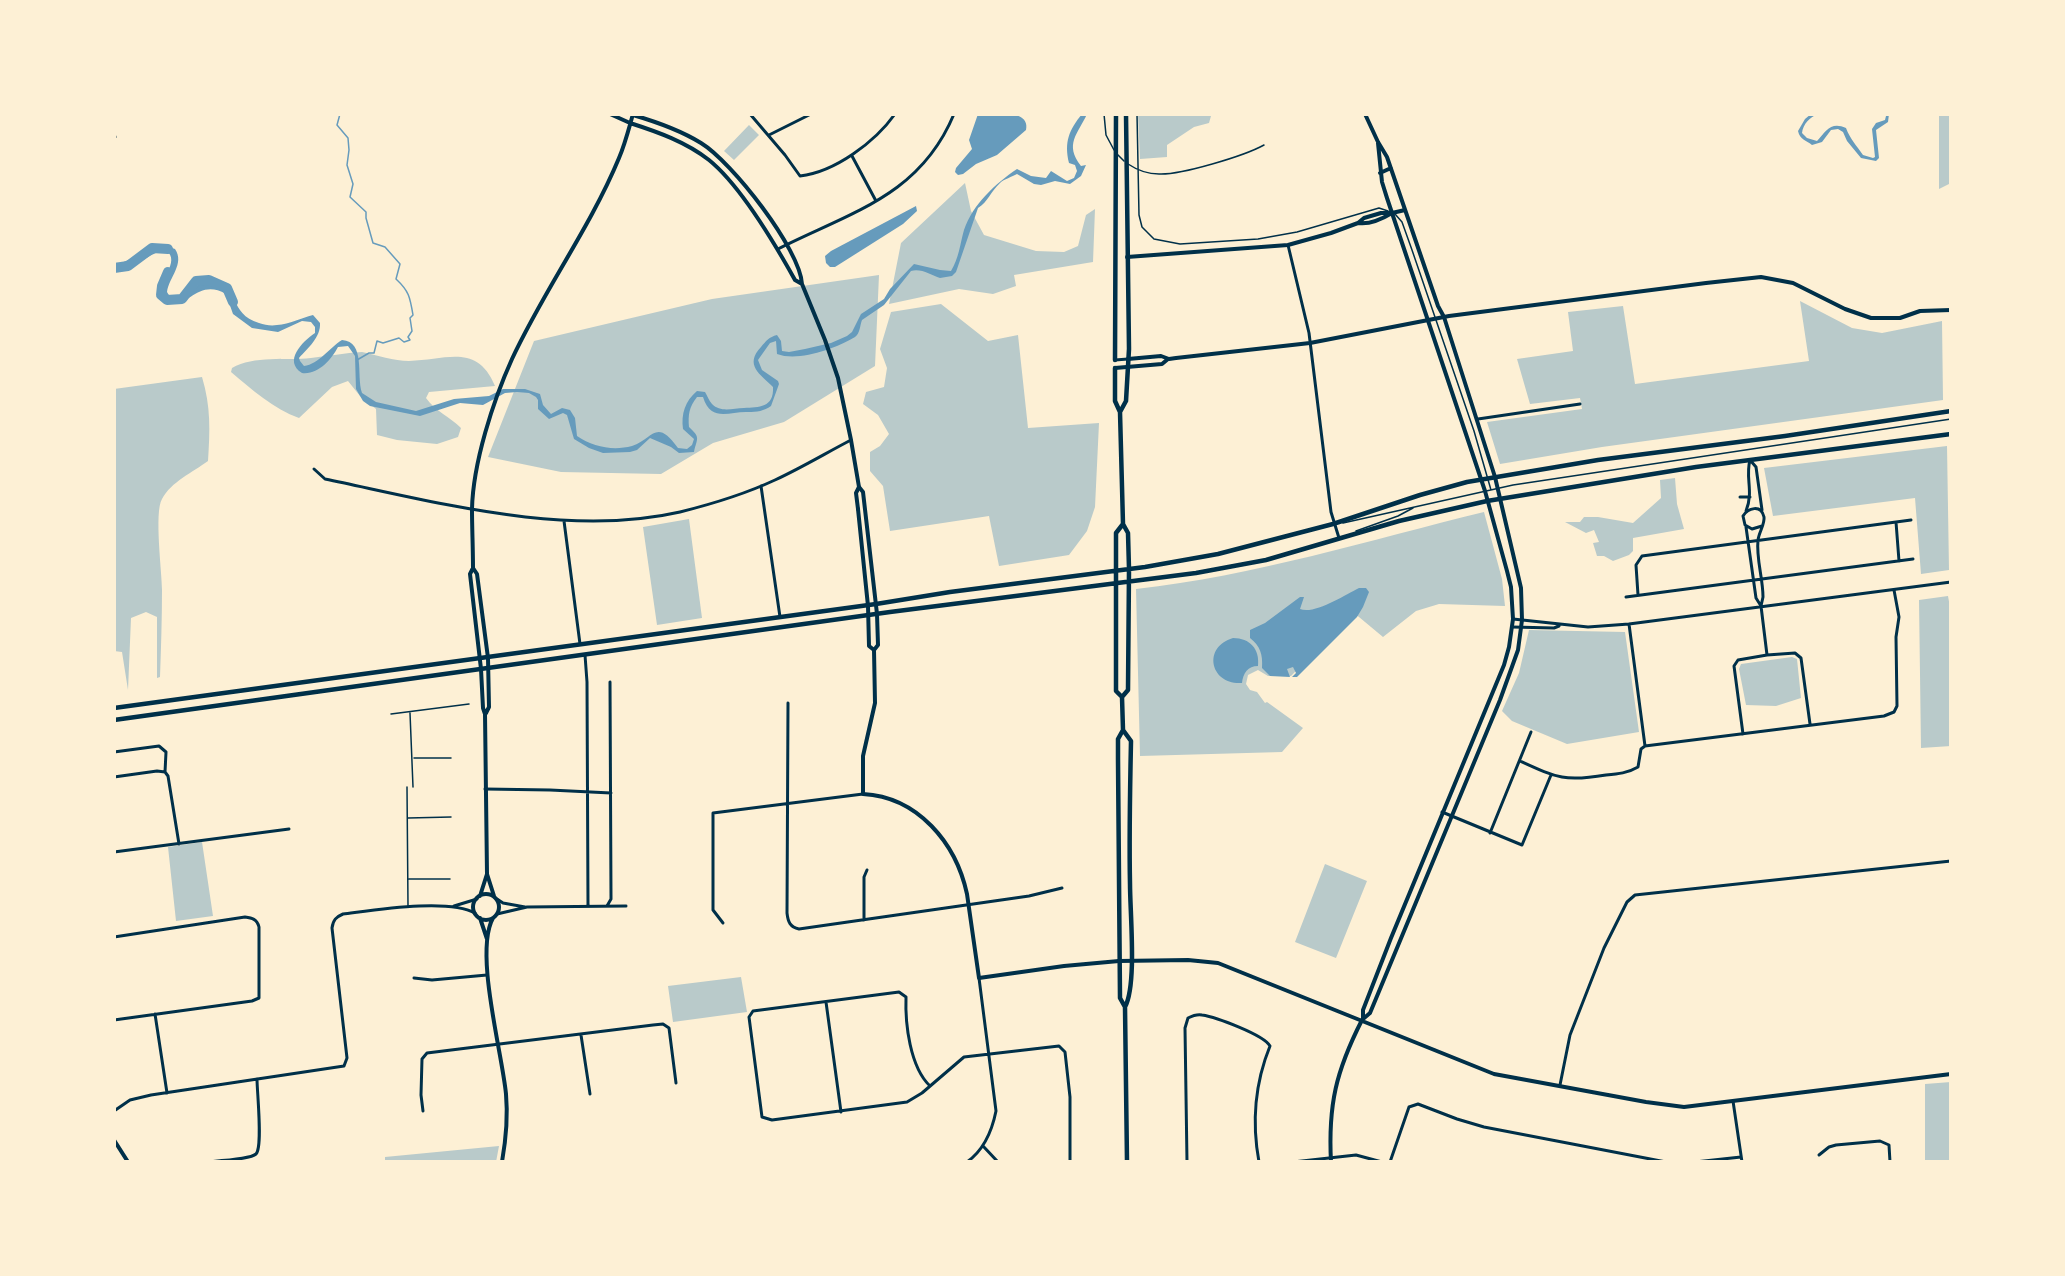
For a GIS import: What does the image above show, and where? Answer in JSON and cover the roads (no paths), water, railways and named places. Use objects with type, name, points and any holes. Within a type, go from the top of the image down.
[{"type":"main road","points":[[610,114],[674,138],[709,160],[742,198],[778,249],[795,280],[802,284]]},
{"type":"main road","points":[[487,940],[499,906],[487,874],[485,714],[470,574],[473,568],[472,509],[475,480],[498,395],[512,360],[531,320],[597,205],[620,157],[632,114],[681,132],[721,157],[754,198],[786,245],[801,275],[802,284],[838,378],[859,487],[863,492],[877,614],[878,645],[874,650],[875,703],[863,756],[863,794],[876,794],[901,802],[930,823],[953,853],[965,882],[979,978],[1064,966],[1131,960],[1188,960],[1218,963],[1494,1074],[1684,1107],[1951,1074]]},
{"type":"main road","points":[[1116,114],[1115,401],[1120,412],[1123,524],[1128,533],[1129,569],[1128,690],[1122,697]]},
{"type":"main road","points":[[1120,412],[1126,401],[1128,359],[1126,114]]},
{"type":"main road","points":[[1331,1159],[1330,1120],[1335,1087],[1363,1020],[1370,1013],[1511,671],[1518,650],[1522,620],[1518,573],[1498,488],[1478,419],[1387,157],[1365,114]]},
{"type":"main road","points":[[1363,1020],[1363,1010],[1504,665],[1513,619],[1509,579],[1485,491],[1392,213],[1380,173],[1378,142]]},
{"type":"main road","points":[[1380,173],[1391,168]]},
{"type":"main road","points":[[1127,257],[1288,244],[1331,233],[1373,216],[1404,210]]},
{"type":"main road","points":[[1128,359],[1161,356],[1169,359],[1310,343],[1444,317],[1761,277],[1793,283],[1845,309],[1871,318],[1900,318],[1920,311],[1951,310]]},
{"type":"main road","points":[[1115,368],[1162,364],[1169,359]]},
{"type":"main road","points":[[114,708],[868,606],[962,590],[1129,569],[1218,554],[1333,524],[1420,495],[1488,478],[1598,460],[1785,436],[1951,411]]},
{"type":"main road","points":[[114,720],[868,615],[1196,573],[1266,560],[1398,521],[1487,501],[1750,460],[1951,434]]},
{"type":"main road","points":[[859,487],[856,494],[868,606],[869,646],[874,650]]},
{"type":"main road","points":[[1123,524],[1116,533],[1115,570],[1116,690],[1122,697],[1123,730],[1118,739],[1119,961],[1120,998],[1125,1007],[1127,1162]]},
{"type":"main road","points":[[473,568],[477,574],[489,668],[489,707],[485,714]]},
{"type":"main road","points":[[1123,730],[1131,741],[1132,947],[1130,998],[1125,1007]]},
{"type":"main road","points":[[487,874],[474,906],[487,940],[487,975],[507,1109],[502,1162]]},
{"type":"main road","points":[[478,897],[487,894],[495,898]]},
{"type":"main road","points":[[480,918],[487,920],[495,916]]},
{"type":"main road","points":[[114,1140],[128,1162]]},
{"type":"street","points":[[750,114],[800,176],[810,175],[852,156],[877,137],[896,114]]},
{"type":"street","points":[[769,135],[811,114]]},
{"type":"street","points":[[778,249],[893,192],[926,162],[938,146],[954,114]]},
{"type":"street","points":[[852,156],[876,201]]},
{"type":"street","points":[[1288,244],[1310,343],[1333,524],[1339,538]]},
{"type":"street","points":[[1115,360],[1128,359]]},
{"type":"street","points":[[1478,419],[1580,405]]},
{"type":"street","points":[[314,469],[325,479],[472,509],[564,521],[622,520],[679,512],[761,486],[851,440]]},
{"type":"street","points":[[1750,460],[1756,467],[1764,519],[1758,542],[1763,597],[1761,606],[1767,655]]},
{"type":"street","points":[[1750,460],[1748,468],[1750,497],[1743,516],[1749,542],[1756,598],[1761,606]]},
{"type":"street","points":[[761,486],[780,617]]},
{"type":"street","points":[[1760,494],[1766,493]]},
{"type":"street","points":[[1740,497],[1750,497]]},
{"type":"street","points":[[1746,511],[1754,508],[1762,512]]},
{"type":"street","points":[[1638,595],[1636,565],[1642,556],[1911,520]]},
{"type":"street","points":[[564,521],[580,644]]},
{"type":"street","points":[[1896,522],[1899,561]]},
{"type":"street","points":[[1745,525],[1752,529],[1762,526]]},
{"type":"street","points":[[1626,597],[1913,559]]},
{"type":"street","points":[[1512,627],[1554,628],[1629,624],[1951,582]]},
{"type":"street","points":[[1520,761],[1551,775],[1569,780],[1631,771],[1638,767],[1641,749],[1645,746],[1884,716],[1894,712],[1897,706],[1896,642],[1899,617],[1893,589]]},
{"type":"street","points":[[1513,619],[1554,622],[1561,626]]},
{"type":"street","points":[[1629,624],[1645,746]]},
{"type":"street","points":[[1743,734],[1734,666],[1738,660],[1767,655],[1795,653],[1799,655],[1810,724]]},
{"type":"street","points":[[585,655],[588,906]]},
{"type":"street","points":[[607,906],[611,899],[610,682]]},
{"type":"street","points":[[788,703],[789,923],[799,929],[1037,895],[1062,888]]},
{"type":"street","points":[[1490,832],[1531,732]]},
{"type":"street","points":[[114,752],[159,746],[166,752],[165,772],[168,776],[179,844]]},
{"type":"street","points":[[114,777],[165,772]]},
{"type":"street","points":[[1442,812],[1522,845],[1551,775]]},
{"type":"street","points":[[485,789],[587,791],[611,794]]},
{"type":"street","points":[[723,923],[713,910],[712,904],[713,813],[863,794]]},
{"type":"street","points":[[114,852],[290,829]]},
{"type":"street","points":[[1560,1086],[1570,1035],[1604,948],[1627,902],[1635,895],[1951,861]]},
{"type":"street","points":[[864,920],[864,877],[867,870]]},
{"type":"street","points":[[114,1111],[130,1100],[340,1068],[346,1064],[347,1058],[333,922],[336,917],[343,914],[408,907],[452,906],[478,897]]},
{"type":"street","points":[[495,898],[503,903],[527,907],[626,906]]},
{"type":"street","points":[[452,906],[475,913]]},
{"type":"street","points":[[495,916],[527,907]]},
{"type":"street","points":[[114,937],[245,917],[253,918],[258,922],[259,998],[252,1001],[114,1020]]},
{"type":"street","points":[[414,978],[437,980],[487,975]]},
{"type":"street","points":[[967,1162],[983,1146],[993,1125],[996,1111],[979,978]]},
{"type":"street","points":[[930,1086],[920,1075],[912,1056],[906,997],[899,992],[753,1011],[749,1017],[762,1117],[771,1120],[907,1102],[930,1086],[964,1057],[1053,1045],[1063,1048],[1070,1097],[1070,1162]]},
{"type":"street","points":[[826,1002],[841,1112]]},
{"type":"street","points":[[155,1014],[167,1093]]},
{"type":"street","points":[[1187,1162],[1185,1028],[1188,1018],[1201,1015],[1232,1025],[1269,1044],[1256,1110],[1259,1162]]},
{"type":"street","points":[[423,1112],[421,1095],[424,1055],[432,1052],[653,1025],[668,1026],[671,1032],[676,1083]]},
{"type":"street","points":[[581,1035],[590,1094]]},
{"type":"street","points":[[205,1162],[257,1153],[260,1142],[257,1079]]},
{"type":"street","points":[[1733,1100],[1742,1162]]},
{"type":"street","points":[[1390,1162],[1409,1107],[1418,1104],[1484,1127],[1666,1162]]},
{"type":"street","points":[[1820,1155],[1829,1147],[1836,1145],[1880,1141],[1889,1145],[1890,1162]]},
{"type":"street","points":[[983,1146],[998,1162]]},
{"type":"street","points":[[1293,1162],[1356,1155],[1382,1162]]},
{"type":"street","points":[[1695,1162],[1741,1157]]},
{"type":"lane","points":[[1104,114],[1106,135],[1112,148],[1130,166],[1150,174],[1192,168],[1244,154],[1264,145]]},
{"type":"lane","points":[[1137,114],[1139,215],[1142,226],[1154,239],[1180,244],[1258,239],[1297,232],[1379,208],[1392,213],[1402,222],[1491,490]]},
{"type":"lane","points":[[1333,524],[1356,521],[1498,488],[1951,419]]},
{"type":"lane","points":[[1339,538],[1398,516],[1414,507]]},
{"type":"lane","points":[[391,714],[469,704]]},
{"type":"lane","points":[[410,713],[413,787]]},
{"type":"lane","points":[[413,758],[451,758]]},
{"type":"lane","points":[[407,787],[408,907]]},
{"type":"lane","points":[[408,818],[451,817]]},
{"type":"lane","points":[[408,879],[450,879]]},
{"type":"water","points":[[978,114],[1016,115],[1026,123],[1026,130],[997,155],[958,175],[955,172],[956,168],[972,149],[969,140]]},
{"type":"water","points":[[1082,114],[1087,114],[1073,145],[1076,158],[1081,166],[1086,165],[1081,176],[1070,184],[1055,181],[1041,185],[1034,184],[1017,174],[1002,182],[978,208],[956,272],[952,276],[940,278],[922,271],[911,271],[884,305],[862,320],[857,336],[847,342],[816,353],[795,356],[777,354],[776,341],[770,343],[758,360],[762,370],[779,384],[771,406],[757,411],[722,414],[711,410],[703,397],[697,397],[691,408],[689,419],[689,427],[697,438],[694,452],[679,453],[650,438],[637,450],[630,452],[603,453],[589,448],[574,439],[567,415],[563,413],[549,419],[538,409],[536,397],[529,393],[505,393],[483,405],[460,403],[420,416],[370,406],[363,401],[356,389],[355,356],[348,346],[338,347],[328,361],[313,372],[302,373],[297,368],[294,363],[296,352],[315,333],[315,327],[311,322],[302,321],[278,332],[252,328],[233,314],[226,294],[216,290],[207,289],[178,303],[163,300],[163,285],[171,260],[166,250],[114,272],[114,266],[164,245],[175,249],[178,255],[177,265],[168,286],[167,292],[170,297],[181,295],[201,284],[213,282],[228,289],[243,313],[249,319],[259,323],[282,324],[313,315],[320,323],[320,328],[313,342],[299,358],[300,361],[304,366],[309,365],[342,340],[350,342],[359,360],[362,393],[376,402],[416,411],[454,399],[489,396],[503,389],[525,389],[540,394],[543,405],[551,414],[562,408],[570,410],[575,418],[577,436],[590,443],[610,448],[632,446],[659,432],[671,439],[678,448],[687,449],[692,445],[694,439],[683,429],[683,413],[689,399],[697,391],[705,392],[712,404],[723,409],[760,406],[771,399],[773,387],[759,373],[754,364],[756,353],[770,338],[777,335],[781,341],[782,351],[789,352],[831,343],[852,332],[861,314],[884,299],[890,289],[914,264],[951,271],[958,256],[964,230],[973,212],[993,188],[1017,169],[1031,176],[1046,178],[1051,171],[1067,181],[1074,178],[1077,171],[1075,165],[1069,163],[1067,142],[1074,125]]},
{"type":"water","points":[[1811,114],[1818,114],[1805,124],[1802,133],[1807,138],[1817,141],[1829,128],[1841,126],[1846,128],[1863,155],[1873,158],[1875,157],[1872,129],[1876,123],[1885,120],[1884,114],[1889,114],[1888,122],[1876,130],[1879,158],[1876,161],[1861,158],[1847,141],[1843,132],[1838,129],[1831,130],[1822,142],[1812,145],[1804,140],[1798,131]]},
{"type":"water","points":[[916,206],[917,211],[903,224],[835,267],[830,267],[826,263],[825,256],[831,251]]},
{"type":"water","points":[[1359,588],[1366,588],[1369,592],[1357,617],[1297,677],[1292,677],[1296,673],[1293,667],[1287,669],[1290,677],[1270,676],[1262,668],[1260,651],[1250,638],[1250,630],[1265,623],[1300,597],[1304,597],[1300,609],[1313,609]]},
{"type":"water","points":[[1233,638],[1249,642],[1257,654],[1258,666],[1251,667],[1247,671],[1242,683],[1231,682],[1223,678],[1214,665],[1217,649]]},
{"type":"waterway","points":[[340,114],[337,125],[348,138],[347,165],[353,184],[350,197],[366,212],[373,243],[385,247],[400,264],[396,279],[408,295],[413,315],[410,318],[412,331],[408,337],[410,340],[404,342],[399,338],[383,343],[377,341],[374,353],[369,353],[357,360]]},
{"type":"waterway","points":[[114,268],[128,266],[152,248],[168,249]]},
{"type":"waterway","points":[[168,272],[161,295],[167,300],[182,299],[196,281],[209,280],[227,288],[233,302]]}]
